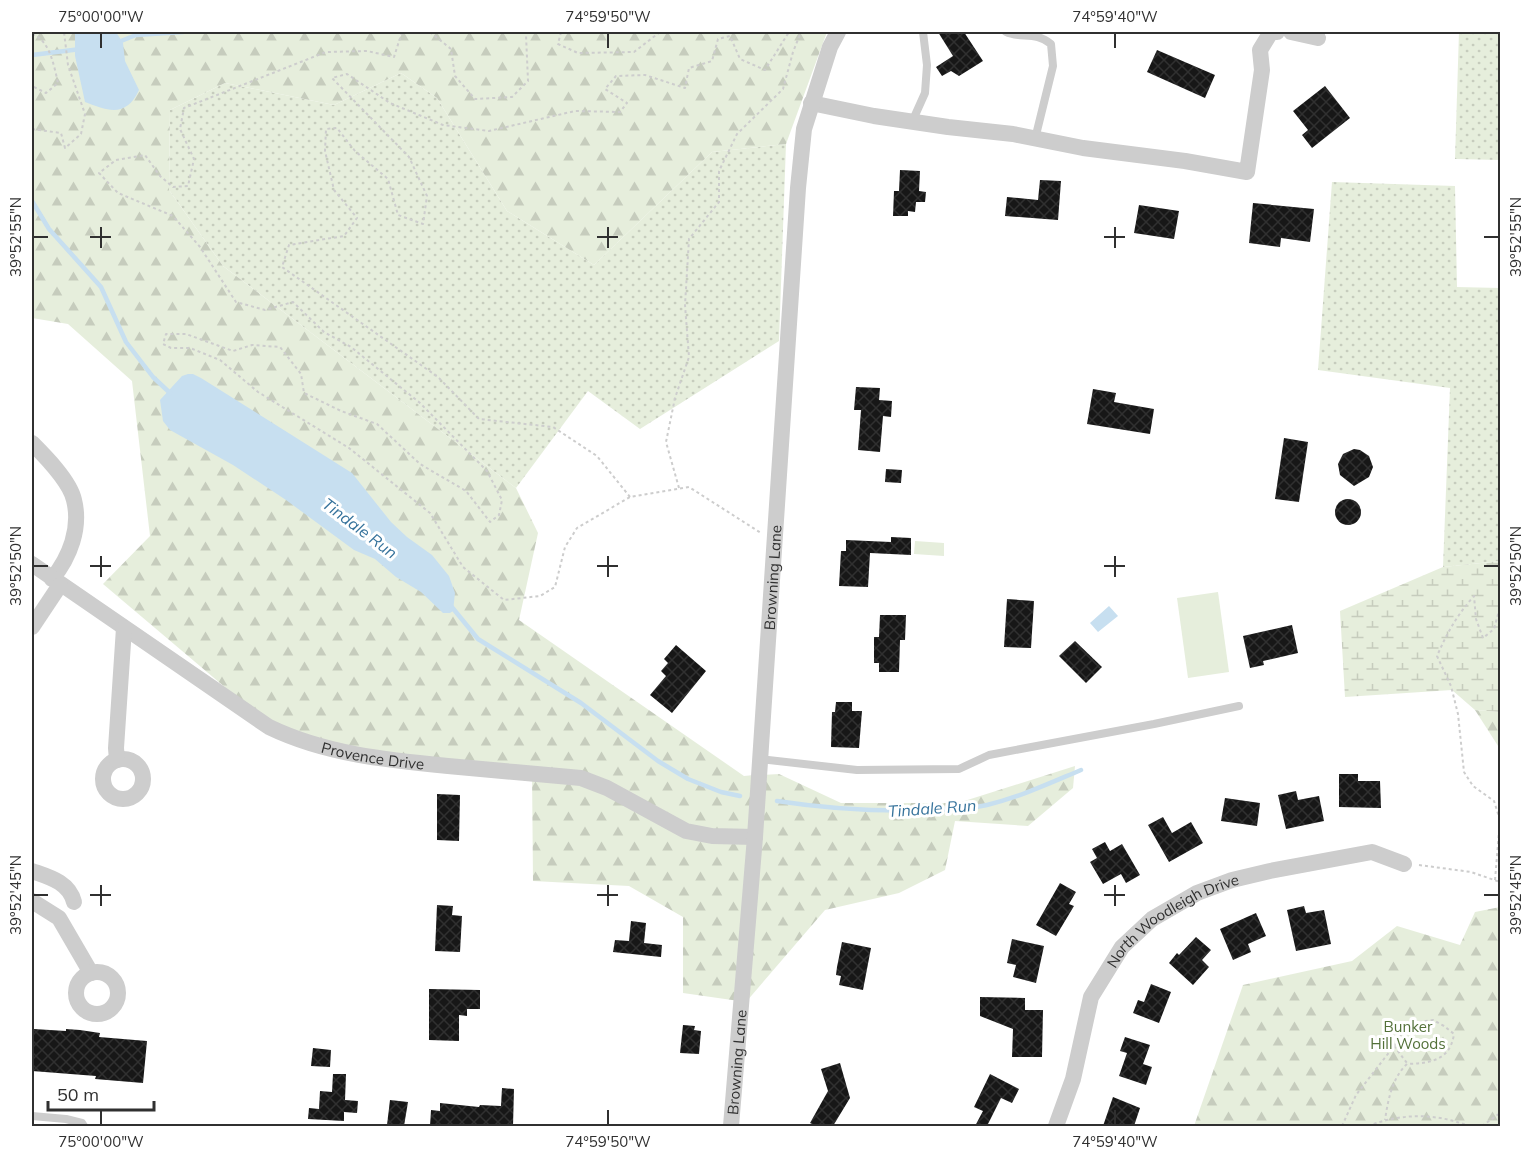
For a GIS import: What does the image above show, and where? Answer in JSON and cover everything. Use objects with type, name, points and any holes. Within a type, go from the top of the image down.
[{"type":"street","name":"Browning Lane","points":[[731,1126],[755,837],[798,189],[804,129],[830,47],[838,32]]},
{"type":"street","points":[[811,104],[912,122],[1185,160],[1247,172],[1262,70],[1260,50],[1271,32],[1277,32]]},
{"type":"street","points":[[1291,32],[1318,38]]},
{"type":"street","points":[[32,443],[60,474],[74,498],[76,521],[72,546],[61,568],[43,576],[32,627]]},
{"type":"street","name":"Provence Drive","points":[[43,576],[269,727],[295,740],[341,752],[398,762],[581,778],[607,788],[686,831],[712,836],[755,837]]},
{"type":"street","points":[[117,760],[124,628]]},
{"type":"street","name":"North Woodleigh Drive","points":[[1056,1126],[1073,1079],[1091,997],[1122,947],[1152,919],[1197,893],[1232,880],[1270,871],[1372,852],[1404,864]]},
{"type":"street","points":[[32,871],[59,881],[72,894],[74,902]]},
{"type":"street","points":[[32,901],[59,918],[91,973]]},
{"type":"lane","points":[[912,122],[926,93],[927,65],[923,32]]},
{"type":"lane","points":[[1006,32],[1044,38],[1052,44],[1053,66],[1035,138]]},
{"type":"lane","points":[[760,759],[857,770],[959,769],[989,755],[1239,706]]},
{"type":"lane","points":[[32,1116],[66,1119],[82,1123],[84,1126]]},
{"type":"path","points":[[32,129],[61,133],[64,147],[81,135],[85,114],[68,65],[64,32]]},
{"type":"path","points":[[402,32],[394,57],[367,51],[326,52],[184,108],[180,129],[194,159],[188,186],[173,187],[160,176],[145,155],[116,160],[99,173],[118,193],[173,216],[200,247],[236,302],[265,310],[293,302],[324,332],[351,347],[420,403],[487,471],[502,500],[499,515],[490,522],[466,491],[420,464],[377,424],[341,411],[304,393],[301,374],[280,347],[252,345],[233,351],[186,334],[166,334],[164,344],[171,348],[190,348],[220,360],[258,392],[349,448],[430,513],[463,567],[504,600],[540,596],[555,586],[565,547],[577,528],[630,497],[688,487],[776,543]]},
{"type":"path","points":[[430,32],[451,49],[456,76],[475,99],[512,97],[528,81],[528,32]]},
{"type":"path","points":[[561,32],[558,44],[578,53],[634,52],[660,32]]},
{"type":"path","points":[[630,497],[597,456],[553,427],[479,418],[438,377],[282,267],[289,245],[344,236],[357,218],[334,190],[325,151],[326,129],[337,128],[355,151],[388,179],[398,214],[423,224],[427,196],[410,156],[332,78],[347,74],[390,103],[442,125],[489,131],[575,111],[620,112],[627,103],[605,88],[616,76],[645,75],[686,88],[688,68],[712,61],[718,39],[730,36],[740,59],[765,70],[789,32]]},
{"type":"path","points":[[679,488],[666,441],[675,398],[690,357],[686,305],[688,239],[719,202],[719,171],[737,134],[783,89],[801,32]]},
{"type":"path","points":[[32,34],[38,37],[53,60],[58,83],[46,93],[32,86]]},
{"type":"path","points":[[1495,880],[1500,820],[1494,801],[1473,786],[1464,772],[1458,714],[1437,656],[1448,630],[1460,611],[1474,596],[1476,620],[1483,638],[1494,629],[1500,607]]},
{"type":"path","points":[[1404,864],[1471,872],[1500,882]]},
{"type":"path","points":[[1342,1126],[1356,1095],[1405,1028],[1433,1020],[1444,1026],[1454,1034],[1452,1047],[1443,1056],[1426,1063],[1407,1064],[1399,1071],[1390,1091],[1385,1120]]},
{"type":"path","points":[[1394,1046],[1407,1064]]},
{"type":"path","points":[[1482,1126],[1500,1113]]},
{"type":"path","points":[[1368,1126],[1385,1120],[1417,1115],[1452,1120],[1469,1126]]},
{"type":"green space","points":[[32,32],[827,32],[786,144],[712,152],[594,265],[507,211],[437,98],[401,73],[334,105],[225,83],[170,110],[169,190],[223,266],[516,488],[538,533],[519,620],[744,776],[779,774],[841,803],[958,803],[1075,766],[1073,788],[1028,826],[955,821],[945,870],[899,893],[825,910],[746,1002],[683,993],[683,917],[629,886],[533,881],[532,771],[286,739],[103,584],[150,536],[132,381],[68,324],[32,318]]},
{"type":"green space","points":[[1459,32],[1500,32],[1500,160],[1455,159]]},
{"type":"green space","points":[[401,73],[437,98],[507,211],[594,265],[712,152],[786,144],[779,341],[640,429],[588,391],[516,488],[223,266],[169,190],[170,110],[225,83],[334,105]]},
{"type":"green space","points":[[1332,182],[1455,186],[1457,287],[1500,288],[1500,561],[1443,567],[1450,388],[1318,370]]},
{"type":"green space","points":[[915,541],[944,543],[944,556],[914,554]]},
{"type":"green space","points":[[1500,561],[1500,712],[1475,710],[1452,690],[1345,697],[1340,611],[1443,567]]},
{"type":"green space","points":[[1218,592],[1229,672],[1188,678],[1177,598]]},
{"type":"green space","points":[[1475,710],[1500,712],[1500,749]]},
{"type":"green space","name":"Bunker Hill Woods","points":[[1500,907],[1500,1126],[1194,1126],[1243,985],[1352,961],[1397,926],[1460,945],[1475,912]]},
{"type":"water","points":[[75,32],[116,32],[123,43],[125,61],[139,90],[128,105],[109,110],[85,102],[75,56]]},
{"type":"water","points":[[188,374],[201,378],[352,473],[391,522],[432,555],[449,576],[455,593],[453,611],[443,613],[421,592],[396,577],[375,559],[354,550],[286,500],[233,465],[170,430],[163,421],[160,400],[182,376]]},
{"type":"water","points":[[1109,606],[1118,616],[1098,632],[1090,623]]},
{"type":"building","points":[[938,32],[964,32],[983,61],[959,76],[951,71],[942,76],[936,67],[953,56]]},
{"type":"building","points":[[1157,50],[1215,75],[1205,98],[1147,72]]},
{"type":"building","points":[[1325,86],[1350,118],[1312,148],[1302,135],[1308,130],[1293,111]]},
{"type":"building","points":[[900,170],[920,171],[919,191],[926,192],[925,202],[916,202],[915,212],[908,211],[908,216],[893,216],[894,191],[899,191]]},
{"type":"building","points":[[1040,180],[1061,181],[1058,220],[1005,216],[1007,197],[1038,200]]},
{"type":"building","points":[[1253,203],[1314,209],[1310,242],[1281,238],[1280,247],[1249,243]]},
{"type":"building","points":[[1139,205],[1179,211],[1174,239],[1134,233]]},
{"type":"building","points":[[856,387],[880,388],[879,400],[892,401],[891,417],[883,416],[880,452],[858,450],[861,410],[854,410]]},
{"type":"building","points":[[1093,389],[1116,393],[1114,402],[1154,409],[1150,434],[1087,424]]},
{"type":"building","points":[[1284,438],[1308,442],[1299,502],[1275,499]]},
{"type":"building","points":[[1354,449],[1369,456],[1373,467],[1369,477],[1354,486],[1340,475],[1338,464],[1343,454]]},
{"type":"building","points":[[886,469],[902,470],[901,483],[885,482]]},
{"type":"building","points":[[1348,499],[1357,503],[1361,512],[1357,521],[1348,525],[1339,521],[1335,512],[1339,503]]},
{"type":"building","points":[[891,537],[911,538],[911,555],[870,553],[868,587],[839,586],[841,551],[846,551],[846,540],[891,542]]},
{"type":"building","points":[[1007,599],[1034,601],[1031,648],[1004,647]]},
{"type":"building","points":[[880,615],[906,615],[905,640],[900,640],[899,672],[879,672],[879,663],[874,663],[874,637],[879,637]]},
{"type":"building","points":[[1292,625],[1298,653],[1263,661],[1264,665],[1250,668],[1243,636]]},
{"type":"building","points":[[1075,641],[1102,667],[1086,683],[1059,656]]},
{"type":"building","points":[[676,645],[706,671],[672,713],[650,695],[666,676],[661,671],[668,663],[664,659]]},
{"type":"building","points":[[836,702],[852,702],[852,711],[862,711],[859,748],[831,747],[832,712],[835,712]]},
{"type":"building","points":[[1339,774],[1358,774],[1358,781],[1380,781],[1381,808],[1339,807]]},
{"type":"building","points":[[1296,791],[1298,800],[1319,796],[1324,821],[1286,829],[1278,795]]},
{"type":"building","points":[[437,794],[460,795],[459,841],[437,840]]},
{"type":"building","points":[[1225,798],[1260,803],[1257,826],[1221,821]]},
{"type":"building","points":[[1163,817],[1172,833],[1191,822],[1203,843],[1169,862],[1148,825]]},
{"type":"building","points":[[1105,842],[1110,851],[1122,844],[1140,875],[1126,883],[1121,874],[1103,884],[1090,862],[1097,858],[1092,849]]},
{"type":"building","points":[[1060,883],[1076,892],[1069,904],[1074,906],[1056,936],[1036,925]]},
{"type":"building","points":[[437,905],[453,906],[452,915],[462,916],[460,952],[435,951]]},
{"type":"building","points":[[1304,906],[1306,913],[1324,910],[1331,944],[1296,951],[1287,910]]},
{"type":"building","points":[[1256,913],[1266,936],[1248,944],[1251,952],[1233,960],[1220,929]]},
{"type":"building","points":[[631,921],[646,923],[644,943],[662,945],[661,957],[613,952],[615,940],[629,941]]},
{"type":"building","points":[[1196,937],[1211,950],[1202,960],[1209,967],[1193,985],[1169,963]]},
{"type":"building","points":[[1012,939],[1044,946],[1036,983],[1013,977],[1016,965],[1007,963]]},
{"type":"building","points":[[842,942],[871,948],[863,990],[839,985],[841,976],[836,975]]},
{"type":"building","points":[[1151,984],[1171,992],[1159,1023],[1133,1013],[1138,1000],[1144,1002]]},
{"type":"building","points":[[429,989],[480,990],[480,1009],[467,1009],[467,1016],[459,1015],[459,1041],[429,1040]]},
{"type":"building","points":[[980,997],[1025,998],[1025,1010],[1043,1010],[1042,1057],[1012,1057],[1013,1029],[980,1016]]},
{"type":"building","points":[[683,1025],[695,1026],[694,1030],[701,1031],[699,1054],[680,1053]]},
{"type":"building","points":[[34,1029],[80,1030],[100,1033],[99,1037],[147,1041],[143,1083],[95,1079],[96,1076],[32,1071]]},
{"type":"building","points":[[1125,1037],[1150,1045],[1143,1064],[1152,1067],[1146,1085],[1119,1076],[1127,1053],[1120,1051]]},
{"type":"building","points":[[313,1048],[331,1050],[330,1067],[311,1066]]},
{"type":"building","points":[[840,1063],[850,1098],[833,1126],[816,1126],[810,1123],[828,1091],[821,1069]]},
{"type":"building","points":[[333,1074],[346,1074],[345,1100],[358,1101],[357,1113],[344,1112],[344,1121],[308,1119],[309,1108],[319,1109],[320,1091],[332,1092]]},
{"type":"building","points":[[990,1074],[1019,1089],[1012,1103],[1001,1098],[987,1126],[975,1126],[983,1111],[974,1107]]},
{"type":"building","points":[[502,1088],[514,1089],[513,1126],[430,1126],[431,1110],[440,1111],[440,1103],[479,1107],[480,1105],[501,1106]]},
{"type":"building","points":[[1113,1097],[1140,1108],[1134,1126],[1103,1126]]},
{"type":"building","points":[[390,1100],[408,1102],[404,1126],[387,1125]]},
{"type":"waterway","points":[[116,43],[136,35],[183,32]]},
{"type":"waterway","points":[[32,55],[81,49]]},
{"type":"waterway","name":"Tindale Run","points":[[32,201],[49,229],[101,287],[126,342],[153,377],[170,393]]},
{"type":"waterway","name":"Tindale Run","points":[[451,606],[478,639],[581,703],[658,761],[688,779],[721,792],[740,796]]},
{"type":"waterway","name":"Tindale Run","points":[[777,801],[873,810],[912,811],[966,808],[1011,798],[1081,770]]}]
